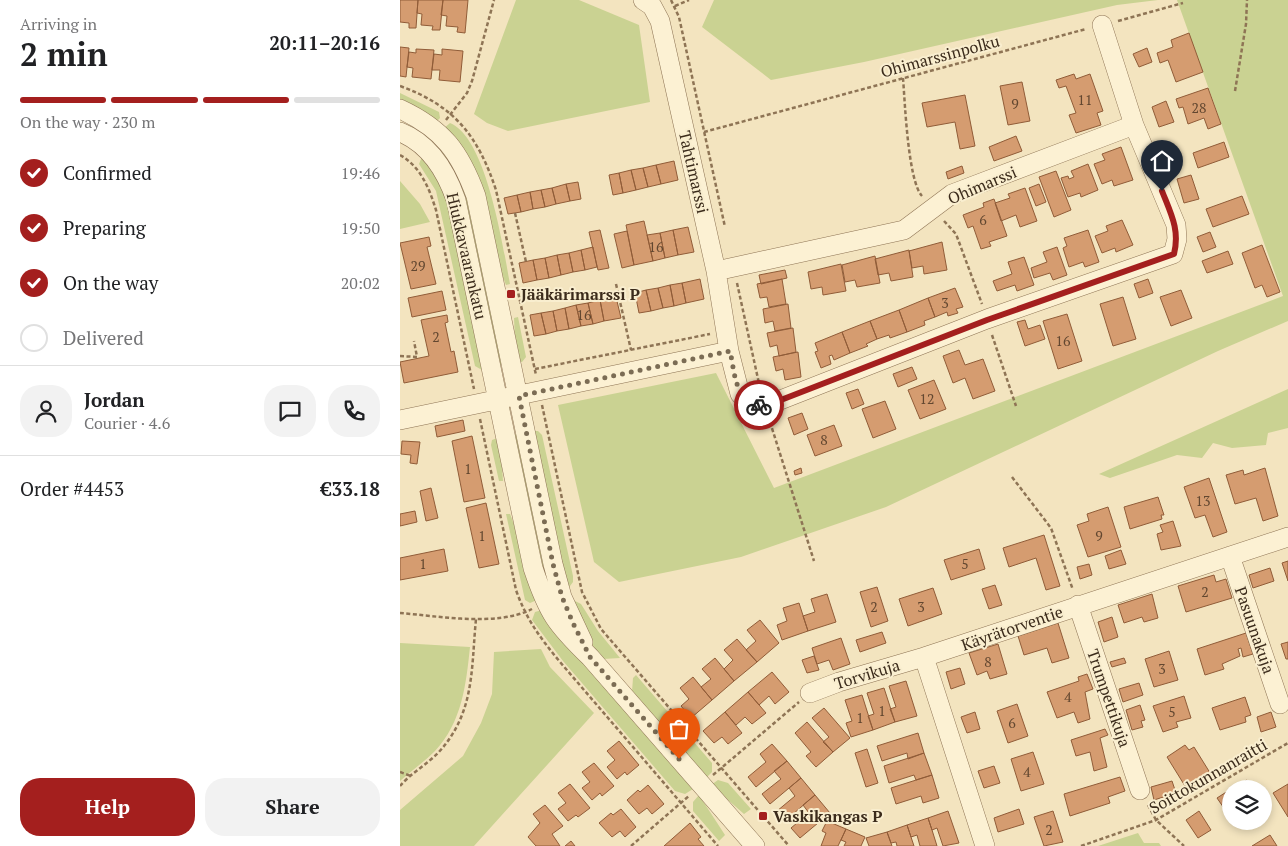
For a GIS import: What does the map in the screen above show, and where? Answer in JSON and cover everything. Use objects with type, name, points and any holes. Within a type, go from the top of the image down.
[{"type":"street","name":"Tahtimarssi","points":[[643,0],[652,6],[660,21],[725,269],[726,331],[740,394],[749,402],[765,406]]},
{"type":"street","points":[[765,406],[987,320],[1174,254],[1177,240],[1176,225],[1134,125],[1102,25]]},
{"type":"street","name":"Hiukkavaarankatu","points":[[400,109],[420,118],[450,143],[467,172],[476,196],[519,396],[553,600]]},
{"type":"street","name":"Ohimarssi","points":[[725,269],[904,230],[952,194],[1134,125]]},
{"type":"street","name":"Hiukkavaarankatu","points":[[400,132],[408,135],[432,155],[449,180],[456,200],[533,568],[590,657],[755,846]]},
{"type":"street","points":[[400,420],[730,351]]},
{"type":"street","name":"Käyrätorventie","points":[[924,657],[1288,537]]},
{"type":"street","name":"Pasuunakuja","points":[[1230,556],[1280,704]]},
{"type":"street","name":"Trumpettikuja","points":[[1078,606],[1140,790]]},
{"type":"street","points":[[924,657],[985,846]]},
{"type":"street","name":"Torvikuja","points":[[810,693],[839,682],[924,657]]},
{"type":"path","points":[[452,114],[467,93],[472,81],[494,0]]},
{"type":"path","points":[[671,0],[675,6],[725,228]]},
{"type":"path","points":[[675,6],[690,0]]},
{"type":"path","points":[[1235,90],[1248,0]]},
{"type":"path","name":"Ohimarssinpolku","points":[[704,132],[1182,3]]},
{"type":"path","points":[[903,78],[916,190],[956,234],[1016,406]]},
{"type":"path","points":[[400,86],[421,94],[452,114],[478,144],[496,190],[582,592],[602,629],[789,846]]},
{"type":"path","points":[[400,155],[410,161],[419,171],[430,192],[436,210],[516,590],[524,613],[537,635],[718,846]]},
{"type":"path","points":[[515,213],[526,262]]},
{"type":"path","points":[[725,269],[747,325],[765,406],[814,561]]},
{"type":"path","points":[[616,284],[631,350]]},
{"type":"path","points":[[535,369],[726,331],[747,325]]},
{"type":"path","points":[[400,356],[417,357],[414,341]]},
{"type":"path","points":[[1012,477],[1052,528],[1078,606]]},
{"type":"path","points":[[400,613],[476,619],[507,617],[524,613],[553,600],[582,592]]},
{"type":"path","points":[[400,786],[438,754],[459,725],[469,693],[476,619]]},
{"type":"path","points":[[721,768],[810,693]]},
{"type":"path","name":"Soittokunnanraitti","points":[[1081,846],[1156,820],[1288,743]]},
{"type":"path","points":[[400,772],[411,776]]},
{"type":"path","points":[[1140,790],[1156,820],[1184,846]]},
{"type":"path","points":[[631,846],[681,803]]},
{"type":"green space","points":[[516,0],[579,0],[639,25],[650,102],[508,131],[487,123],[474,114]]},
{"type":"green space","points":[[714,0],[1158,0],[1117,5],[864,62],[771,80],[702,27]]},
{"type":"green space","points":[[1177,0],[1288,0],[1288,321],[1218,351],[886,507],[741,557],[619,582],[594,562],[558,405],[716,373],[774,488],[1283,296]]},
{"type":"green space","points":[[400,93],[439,112],[440,118],[435,123],[400,104]]},
{"type":"green space","points":[[450,123],[463,133],[474,149],[483,171],[498,221],[510,284],[506,285],[443,129]]},
{"type":"green space","points":[[436,137],[462,175],[505,364],[496,366],[430,145]]},
{"type":"green space","points":[[423,154],[444,182],[482,370],[475,366],[436,191],[419,164]]},
{"type":"green space","points":[[400,181],[420,204],[430,222],[400,229]]},
{"type":"green space","points":[[518,317],[526,357],[522,362],[516,363],[514,318]]},
{"type":"green space","points":[[1288,389],[1288,428],[1268,433],[1266,445],[1232,448],[1213,443],[1202,458],[1177,455],[1110,478],[1099,474]]},
{"type":"green space","points":[[532,431],[538,431],[542,435],[573,576],[573,582],[567,590]]},
{"type":"green space","points":[[520,434],[550,572],[549,595],[511,435]]},
{"type":"green space","points":[[500,437],[503,481],[499,481],[491,445],[492,440]]},
{"type":"green space","points":[[506,514],[510,514],[523,547],[537,600],[530,603],[525,600]]},
{"type":"green space","points":[[573,600],[581,604],[598,631],[620,658],[603,659],[585,635]]},
{"type":"green space","points":[[542,610],[693,789],[685,794],[675,791],[563,661],[532,620],[535,612]]},
{"type":"green space","points":[[400,643],[470,647],[467,675],[461,702],[451,728],[435,751],[400,781]]},
{"type":"green space","points":[[541,649],[550,667],[594,713],[474,846],[400,846],[400,810],[463,756],[481,723],[492,694],[494,652]]},
{"type":"green space","points":[[636,675],[712,763],[712,772],[707,777],[632,692],[633,678]]},
{"type":"green space","points":[[718,780],[728,783],[751,809],[744,814],[711,785]]},
{"type":"green space","points":[[699,795],[725,835],[719,841],[693,811],[693,802]]},
{"type":"green space","points":[[1138,833],[1144,843],[1159,843],[1161,846],[1098,846]]},
{"type":"building","points":[[400,0],[418,0],[416,28],[409,28],[409,23],[400,22]]},
{"type":"building","points":[[418,0],[443,0],[440,30],[432,30],[433,26],[421,25],[422,14],[417,13]]},
{"type":"building","points":[[443,0],[468,0],[465,33],[457,32],[458,27],[446,26],[447,16],[441,15]]},
{"type":"building","points":[[1189,33],[1203,72],[1176,82],[1168,60],[1160,63],[1157,53],[1173,47],[1171,40]]},
{"type":"building","points":[[400,47],[409,48],[406,77],[400,76]]},
{"type":"building","points":[[1147,48],[1152,62],[1139,67],[1133,54]]},
{"type":"building","points":[[416,49],[434,50],[431,79],[412,77],[413,68],[407,67],[409,52],[416,53]]},
{"type":"building","points":[[442,49],[463,51],[460,82],[439,80],[440,70],[432,70],[434,54],[442,55]]},
{"type":"building","points":[[1074,74],[1076,79],[1090,74],[1103,111],[1097,113],[1101,125],[1076,133],[1069,115],[1076,113],[1066,86],[1059,88],[1056,80]]},
{"type":"building","points":[[1022,82],[1030,121],[1008,125],[1000,86]]},
{"type":"building","points":[[1208,88],[1221,124],[1208,129],[1204,118],[1188,124],[1183,107],[1179,108],[1176,99]]},
{"type":"building","points":[[965,95],[975,146],[960,149],[955,122],[927,127],[922,103]]},
{"type":"building","points":[[1166,101],[1174,122],[1159,127],[1152,107]]},
{"type":"building","points":[[1016,136],[1022,151],[994,161],[989,147]]},
{"type":"building","points":[[1224,142],[1229,157],[1198,168],[1193,153]]},
{"type":"building","points":[[1121,147],[1133,180],[1114,186],[1112,180],[1102,184],[1094,164],[1105,160],[1102,154]]},
{"type":"building","points":[[674,161],[678,180],[661,184],[656,165]]},
{"type":"building","points":[[1088,164],[1098,190],[1081,197],[1080,193],[1068,197],[1061,178],[1068,176],[1069,179],[1074,177],[1071,171]]},
{"type":"building","points":[[656,165],[661,184],[648,187],[643,168]]},
{"type":"building","points":[[962,166],[964,173],[948,179],[946,172]]},
{"type":"building","points":[[643,168],[648,187],[636,190],[631,170]]},
{"type":"building","points":[[631,170],[636,190],[623,193],[619,173]]},
{"type":"building","points":[[1056,171],[1071,210],[1054,217],[1039,177]]},
{"type":"building","points":[[619,173],[623,193],[613,195],[609,175]]},
{"type":"building","points":[[1191,175],[1199,199],[1184,203],[1177,179]]},
{"type":"building","points":[[578,182],[581,199],[570,201],[566,184]]},
{"type":"building","points":[[566,184],[570,201],[556,204],[552,188]]},
{"type":"building","points":[[1039,184],[1046,202],[1036,206],[1029,188]]},
{"type":"building","points":[[552,188],[556,204],[545,207],[541,190]]},
{"type":"building","points":[[1025,188],[1037,221],[1020,227],[1016,215],[1001,221],[995,203],[1010,198],[1008,194]]},
{"type":"building","points":[[541,190],[545,207],[533,209],[530,192]]},
{"type":"building","points":[[530,192],[533,209],[521,212],[517,195]]},
{"type":"building","points":[[517,195],[521,212],[508,214],[504,198]]},
{"type":"building","points":[[1242,196],[1249,214],[1213,227],[1206,209]]},
{"type":"building","points":[[994,199],[1007,236],[989,242],[991,246],[981,249],[973,226],[968,228],[963,215],[984,207],[983,203]]},
{"type":"building","points":[[1122,220],[1133,245],[1116,252],[1115,248],[1102,253],[1095,236],[1108,231],[1106,226]]},
{"type":"building","points":[[644,221],[653,261],[634,265],[626,225]]},
{"type":"building","points":[[688,227],[694,252],[678,255],[673,230]]},
{"type":"building","points":[[600,230],[609,268],[598,270],[589,232]]},
{"type":"building","points":[[673,230],[678,255],[665,258],[660,233]]},
{"type":"building","points":[[1088,230],[1099,262],[1085,267],[1083,262],[1069,267],[1063,248],[1067,246],[1064,238]]},
{"type":"building","points":[[627,231],[634,265],[622,268],[614,234]]},
{"type":"building","points":[[1210,232],[1216,247],[1203,252],[1197,237]]},
{"type":"building","points":[[660,233],[665,258],[653,261],[647,235]]},
{"type":"building","points":[[429,237],[431,246],[427,247],[436,284],[411,289],[400,243]]},
{"type":"building","points":[[942,242],[947,270],[924,274],[923,266],[912,268],[909,251]]},
{"type":"building","points":[[1262,245],[1280,292],[1267,297],[1262,285],[1255,288],[1242,253]]},
{"type":"building","points":[[593,247],[597,267],[585,270],[581,250]]},
{"type":"building","points":[[1057,247],[1067,275],[1053,280],[1050,273],[1034,278],[1031,268],[1047,262],[1043,252]]},
{"type":"building","points":[[581,250],[585,270],[573,272],[569,253]]},
{"type":"building","points":[[909,250],[913,277],[891,281],[889,273],[878,275],[875,259]]},
{"type":"building","points":[[1228,251],[1233,264],[1207,273],[1202,261]]},
{"type":"building","points":[[569,253],[573,272],[561,275],[557,255]]},
{"type":"building","points":[[557,255],[561,275],[549,278],[545,258]]},
{"type":"building","points":[[875,256],[880,283],[857,287],[855,280],[845,282],[842,265]]},
{"type":"building","points":[[1024,257],[1034,285],[1017,291],[1015,285],[997,291],[993,281],[1012,274],[1008,262]]},
{"type":"building","points":[[545,258],[549,278],[537,280],[533,260]]},
{"type":"building","points":[[533,260],[537,280],[523,283],[519,263]]},
{"type":"building","points":[[841,264],[846,291],[823,295],[822,287],[811,289],[808,272]]},
{"type":"building","points":[[785,270],[787,278],[761,284],[759,275]]},
{"type":"building","points":[[700,279],[704,299],[686,303],[682,283]]},
{"type":"building","points":[[782,279],[786,304],[769,307],[767,297],[760,298],[757,284]]},
{"type":"building","points":[[1148,279],[1153,293],[1139,298],[1134,284]]},
{"type":"building","points":[[682,283],[686,303],[674,306],[670,285]]},
{"type":"building","points":[[670,285],[674,306],[663,308],[658,288]]},
{"type":"building","points":[[658,288],[663,308],[651,311],[646,290]]},
{"type":"building","points":[[955,288],[963,307],[956,309],[958,313],[948,316],[947,312],[935,317],[928,298]]},
{"type":"building","points":[[646,290],[651,311],[639,313],[635,293]]},
{"type":"building","points":[[1181,290],[1192,318],[1171,326],[1160,297]]},
{"type":"building","points":[[442,291],[446,310],[412,317],[408,298]]},
{"type":"building","points":[[616,297],[621,318],[604,321],[600,300]]},
{"type":"building","points":[[1123,297],[1136,339],[1113,346],[1100,304]]},
{"type":"building","points":[[928,298],[935,317],[924,321],[925,325],[907,332],[899,310]]},
{"type":"building","points":[[600,300],[604,321],[593,324],[588,303]]},
{"type":"building","points":[[588,303],[593,324],[581,326],[576,305]]},
{"type":"building","points":[[788,304],[791,328],[775,331],[773,321],[765,323],[763,309]]},
{"type":"building","points":[[576,305],[581,326],[569,329],[565,308]]},
{"type":"building","points":[[565,308],[569,329],[557,331],[553,311]]},
{"type":"building","points":[[899,310],[907,332],[890,338],[889,335],[877,339],[870,321]]},
{"type":"building","points":[[553,311],[557,331],[546,334],[541,313]]},
{"type":"building","points":[[541,313],[546,334],[534,336],[530,315]]},
{"type":"building","points":[[1067,314],[1082,361],[1058,369],[1043,321]]},
{"type":"building","points":[[447,315],[448,322],[445,323],[451,352],[454,351],[458,372],[404,383],[400,362],[429,356],[421,320]]},
{"type":"building","points":[[1025,320],[1028,329],[1040,325],[1045,339],[1025,346],[1017,322]]},
{"type":"building","points":[[870,321],[877,339],[866,344],[868,346],[850,353],[842,332]]},
{"type":"building","points":[[793,328],[796,352],[779,356],[777,345],[770,347],[767,333]]},
{"type":"building","points":[[842,332],[850,353],[834,360],[832,355],[829,356],[831,364],[821,368],[815,352],[818,351],[815,343]]},
{"type":"building","points":[[959,350],[965,365],[983,359],[995,391],[973,399],[965,378],[953,383],[943,356]]},
{"type":"building","points":[[798,352],[801,377],[785,380],[783,369],[776,371],[773,357]]},
{"type":"building","points":[[912,367],[917,379],[898,387],[893,374]]},
{"type":"building","points":[[934,380],[946,409],[920,419],[908,390]]},
{"type":"building","points":[[858,389],[864,404],[852,409],[846,393]]},
{"type":"building","points":[[885,401],[896,429],[873,438],[862,409]]},
{"type":"building","points":[[802,413],[808,429],[794,435],[788,418]]},
{"type":"building","points":[[463,420],[465,431],[437,437],[435,426]]},
{"type":"building","points":[[834,425],[842,446],[815,456],[807,435]]},
{"type":"building","points":[[472,436],[485,498],[464,502],[452,441]]},
{"type":"building","points":[[402,441],[420,442],[417,464],[410,463],[411,455],[401,454]]},
{"type":"building","points":[[801,468],[802,473],[795,475],[794,471]]},
{"type":"building","points":[[1265,468],[1278,516],[1263,521],[1256,498],[1235,504],[1226,475],[1243,470],[1244,475]]},
{"type":"building","points":[[1209,478],[1227,532],[1213,537],[1205,515],[1195,518],[1184,487]]},
{"type":"building","points":[[431,488],[438,518],[426,521],[420,491]]},
{"type":"building","points":[[1158,497],[1164,515],[1161,515],[1162,519],[1130,529],[1124,507]]},
{"type":"building","points":[[486,503],[499,564],[479,568],[466,508]]},
{"type":"building","points":[[1108,507],[1121,547],[1088,557],[1077,525],[1089,521],[1087,514]]},
{"type":"building","points":[[415,511],[417,522],[400,526],[400,514]]},
{"type":"building","points":[[1173,521],[1181,546],[1161,550],[1157,534],[1163,532],[1160,525]]},
{"type":"building","points":[[1044,535],[1060,586],[1046,590],[1036,558],[1009,567],[1003,548]]},
{"type":"building","points":[[444,549],[448,571],[400,580],[400,558]]},
{"type":"building","points":[[979,549],[985,569],[951,580],[944,560]]},
{"type":"building","points":[[1121,550],[1126,564],[1109,569],[1105,556]]},
{"type":"building","points":[[1288,561],[1288,581],[1282,563]]},
{"type":"building","points":[[1089,564],[1092,575],[1080,579],[1077,567]]},
{"type":"building","points":[[1270,568],[1274,581],[1253,588],[1249,575]]},
{"type":"building","points":[[1214,575],[1216,582],[1226,579],[1232,598],[1186,612],[1178,586]]},
{"type":"building","points":[[995,585],[1002,605],[989,609],[982,589]]},
{"type":"building","points":[[877,587],[888,621],[871,627],[860,592]]},
{"type":"building","points":[[933,588],[942,614],[908,626],[899,599]]},
{"type":"building","points":[[827,594],[836,622],[808,631],[803,616],[815,612],[811,599]]},
{"type":"building","points":[[1152,594],[1158,618],[1144,622],[1142,617],[1124,623],[1118,605]]},
{"type":"building","points":[[799,603],[808,631],[782,640],[777,625],[787,621],[783,608]]},
{"type":"building","points":[[1112,617],[1118,637],[1104,642],[1098,622]]},
{"type":"building","points":[[760,620],[779,643],[757,662],[746,650],[756,641],[747,630]]},
{"type":"building","points":[[1058,623],[1069,658],[1052,663],[1047,648],[1024,655],[1018,636]]},
{"type":"building","points":[[882,632],[886,643],[860,652],[856,640]]},
{"type":"building","points":[[1246,633],[1253,654],[1243,657],[1241,648],[1238,649],[1240,656],[1222,664],[1224,669],[1205,675],[1197,649]]},
{"type":"building","points":[[841,638],[850,664],[833,670],[829,660],[817,664],[812,648]]},
{"type":"building","points":[[737,639],[757,662],[734,681],[724,669],[733,660],[724,650]]},
{"type":"building","points":[[1288,642],[1288,659],[1286,659],[1281,644]]},
{"type":"building","points":[[998,644],[1007,674],[990,679],[987,671],[977,675],[969,653]]},
{"type":"building","points":[[1169,651],[1178,680],[1154,687],[1145,659]]},
{"type":"building","points":[[814,656],[819,670],[807,673],[802,660]]},
{"type":"building","points":[[715,658],[734,681],[712,700],[701,687],[711,679],[702,669]]},
{"type":"building","points":[[1124,658],[1126,663],[1112,667],[1110,662]]},
{"type":"building","points":[[960,668],[965,684],[951,689],[946,672]]},
{"type":"building","points":[[772,672],[789,692],[775,704],[769,696],[759,705],[748,692]]},
{"type":"building","points":[[1087,674],[1093,689],[1085,692],[1090,719],[1078,723],[1074,712],[1057,718],[1047,692],[1079,681],[1078,677]]},
{"type":"building","points":[[693,677],[712,700],[691,718],[681,706],[689,699],[680,688]]},
{"type":"building","points":[[906,681],[917,716],[895,722],[890,709],[896,707],[889,686]]},
{"type":"building","points":[[1139,683],[1143,695],[1123,702],[1119,689]]},
{"type":"building","points":[[884,688],[895,722],[873,730],[868,716],[874,714],[867,693]]},
{"type":"building","points":[[748,692],[766,713],[752,724],[745,717],[736,725],[725,712]]},
{"type":"building","points":[[862,695],[873,730],[851,737],[846,723],[852,721],[845,700]]},
{"type":"building","points":[[1184,696],[1191,718],[1176,722],[1178,727],[1163,732],[1153,706]]},
{"type":"building","points":[[1245,697],[1251,715],[1245,717],[1246,722],[1220,730],[1212,708]]},
{"type":"building","points":[[1017,704],[1028,736],[1008,743],[997,711]]},
{"type":"building","points":[[1140,705],[1145,720],[1141,721],[1143,727],[1132,730],[1126,710]]},
{"type":"building","points":[[824,708],[850,738],[833,752],[823,742],[829,737],[812,718]]},
{"type":"building","points":[[725,712],[742,733],[728,744],[722,737],[714,743],[703,731]]},
{"type":"building","points":[[975,712],[980,729],[967,733],[961,717]]},
{"type":"building","points":[[1271,712],[1276,727],[1261,732],[1257,717]]},
{"type":"building","points":[[807,722],[833,752],[816,767],[806,756],[811,752],[795,733]]},
{"type":"building","points":[[1105,729],[1108,735],[1100,738],[1107,767],[1094,771],[1090,752],[1076,756],[1071,740]]},
{"type":"building","points":[[918,733],[924,753],[908,759],[907,753],[882,761],[877,746]]},
{"type":"building","points":[[619,741],[639,765],[627,775],[625,772],[617,779],[607,767],[615,760],[607,751]]},
{"type":"building","points":[[772,744],[787,761],[756,787],[748,777],[766,762],[760,754]]},
{"type":"building","points":[[1185,745],[1189,750],[1194,747],[1212,776],[1194,788],[1191,783],[1185,786],[1167,757]]},
{"type":"building","points":[[867,749],[878,783],[866,787],[855,753]]},
{"type":"building","points":[[1033,752],[1044,784],[1021,791],[1011,759]]},
{"type":"building","points":[[924,753],[932,775],[916,780],[914,775],[889,783],[884,766]]},
{"type":"building","points":[[787,761],[801,778],[770,804],[762,794],[781,779],[774,771]]},
{"type":"building","points":[[594,763],[614,786],[602,796],[600,793],[592,800],[582,788],[590,782],[582,772]]},
{"type":"building","points":[[994,766],[1000,783],[984,788],[978,771]]},
{"type":"building","points":[[932,775],[939,798],[923,803],[921,796],[896,804],[891,788]]},
{"type":"building","points":[[1120,777],[1125,791],[1108,797],[1110,803],[1070,816],[1064,794]]},
{"type":"building","points":[[801,778],[815,795],[785,821],[777,811],[795,796],[789,788]]},
{"type":"building","points":[[1172,781],[1176,793],[1154,800],[1151,787]]},
{"type":"building","points":[[570,784],[590,808],[578,817],[576,815],[568,821],[558,809],[566,803],[558,793]]},
{"type":"building","points":[[1288,784],[1288,817],[1273,793]]},
{"type":"building","points":[[648,785],[664,804],[652,814],[647,808],[639,814],[627,800],[638,790],[640,792]]},
{"type":"building","points":[[815,795],[830,813],[800,838],[791,828],[809,813],[803,805]]},
{"type":"building","points":[[1222,795],[1222,805],[1217,798]]},
{"type":"building","points":[[545,805],[563,826],[552,834],[560,846],[536,846],[528,837],[540,823],[533,814]]},
{"type":"building","points":[[621,809],[636,827],[625,837],[620,831],[612,837],[599,823],[611,813],[613,815]]},
{"type":"building","points":[[1019,809],[1024,824],[998,832],[994,818]]},
{"type":"building","points":[[948,811],[959,843],[943,846],[937,828],[932,830],[928,818]]},
{"type":"building","points":[[1053,811],[1063,842],[1044,846],[1034,817]]},
{"type":"building","points":[[1199,811],[1211,830],[1198,838],[1186,820]]},
{"type":"building","points":[[928,818],[937,846],[920,846],[917,835],[911,837],[907,825]]},
{"type":"building","points":[[827,821],[846,829],[838,846],[821,846],[826,833],[822,831]]},
{"type":"building","points":[[690,823],[701,837],[698,839],[704,846],[664,846]]},
{"type":"building","points":[[907,825],[914,846],[897,846],[896,842],[891,843],[887,832]]},
{"type":"building","points":[[846,829],[865,837],[861,846],[844,846],[846,842],[841,840]]},
{"type":"building","points":[[887,832],[892,846],[869,846],[866,838]]},
{"type":"building","points":[[1270,835],[1277,846],[1252,846]]},
{"type":"building","points":[[571,841],[575,846],[565,846]]},
{"type":"way so far","points":[[679,759],[590,657],[573,623],[562,597],[553,564],[519,396],[730,351],[740,394],[749,402],[759,405]]},
{"type":"place","name":"Jääkärimarssi P","points":[[511,294]]},
{"type":"place","name":"Vaskikangas P","points":[[763,816]]},
{"type":"route","points":[[759,405],[765,406],[987,320],[1174,254],[1177,240],[1176,225],[1162,191]]}]
